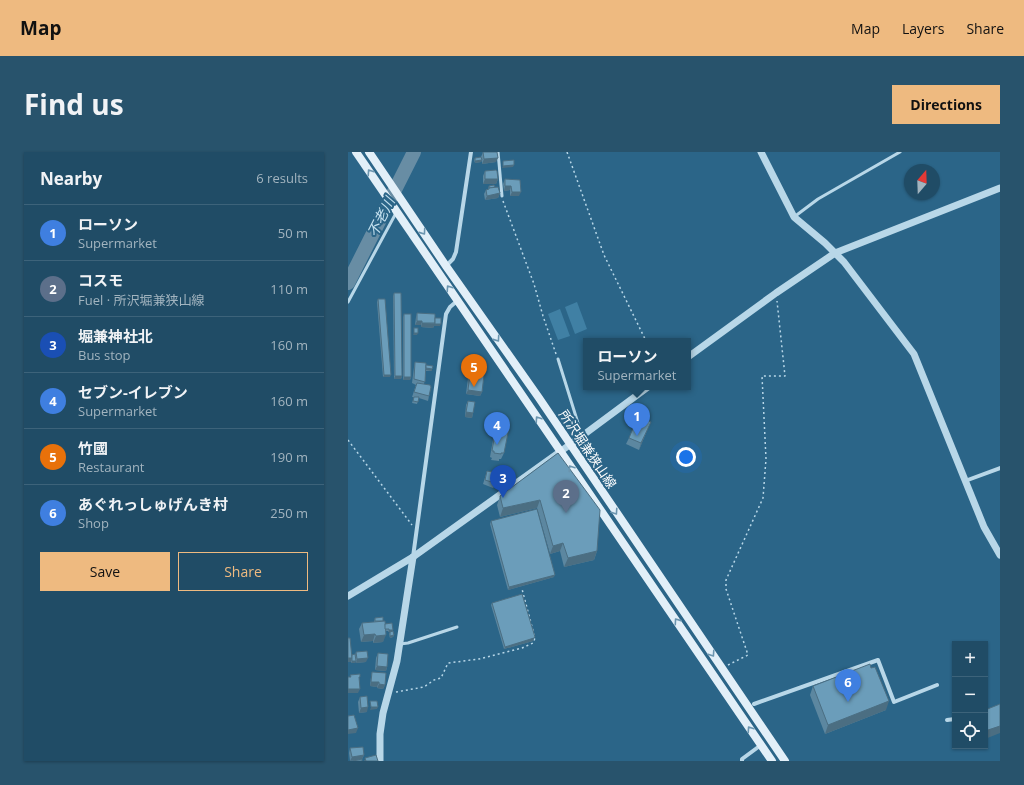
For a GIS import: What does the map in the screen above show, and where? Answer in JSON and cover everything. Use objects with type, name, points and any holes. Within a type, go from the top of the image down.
[{"type":"main road","name":"所沢堀兼狭山線","points":[[356,152],[772,761]]},
{"type":"main road","name":"所沢堀兼狭山線","points":[[369,152],[785,761]]},
{"type":"street","points":[[446,266],[454,259],[456,252],[471,152]]},
{"type":"street","points":[[760,152],[794,217],[825,243],[844,262],[914,354],[984,527],[1000,555]]},
{"type":"street","points":[[691,355],[776,293],[835,253],[1000,188]]},
{"type":"street","points":[[380,761],[380,734],[383,713],[389,694],[400,644],[417,531],[446,314],[458,301]]},
{"type":"street","points":[[348,596],[413,557],[570,445],[644,390]]},
{"type":"street","points":[[965,481],[1000,468]]},
{"type":"street","points":[[754,704],[878,660],[894,702],[937,685]]},
{"type":"street","points":[[947,720],[952,719]]},
{"type":"street","points":[[742,761],[742,759],[761,745]]},
{"type":"lane","points":[[498,152],[502,196]]},
{"type":"lane","points":[[794,217],[818,199],[900,152]]},
{"type":"lane","points":[[348,302],[397,211]]},
{"type":"lane","points":[[558,360],[582,436]]},
{"type":"lane","points":[[400,644],[408,643],[457,626]]},
{"type":"path","points":[[567,152],[604,255],[645,338]]},
{"type":"path","points":[[502,196],[534,284],[558,360]]},
{"type":"path","points":[[721,668],[748,655],[726,588],[726,580],[763,498],[766,459],[762,376],[785,376],[776,293]]},
{"type":"path","points":[[348,440],[417,531]]},
{"type":"path","points":[[389,694],[424,687],[434,680],[441,678],[448,663],[479,659],[522,648],[533,643],[535,638],[522,589]]},
{"type":"shaded area","points":[[577,302],[587,329],[575,334],[565,307]]},
{"type":"shaded area","points":[[560,309],[570,336],[558,340],[548,314]]},
{"type":"building","points":[[483,152],[497,152],[498,158],[484,159]]},
{"type":"building","points":[[481,157],[482,160],[475,161],[475,158]]},
{"type":"building","points":[[514,160],[514,165],[503,166],[503,161]]},
{"type":"building","points":[[496,170],[498,179],[485,179],[485,171]]},
{"type":"building","points":[[505,179],[520,180],[521,192],[512,192],[511,186],[505,186]]},
{"type":"building","points":[[494,185],[495,187],[489,188],[489,186]]},
{"type":"building","points":[[498,187],[500,193],[487,196],[486,190],[489,188]]},
{"type":"building","points":[[394,293],[401,293],[402,376],[395,376]]},
{"type":"building","points":[[378,299],[385,299],[391,375],[384,375]]},
{"type":"building","points":[[417,313],[435,314],[435,323],[422,323],[422,321],[417,321]]},
{"type":"building","points":[[404,314],[411,314],[411,377],[404,377]]},
{"type":"building","points":[[435,318],[441,318],[441,324],[435,324]]},
{"type":"building","points":[[414,328],[418,328],[418,333],[414,333]]},
{"type":"building","points":[[415,362],[426,363],[425,382],[414,379]]},
{"type":"building","points":[[426,365],[433,366],[432,369],[426,368]]},
{"type":"building","points":[[470,373],[484,375],[482,392],[468,390]]},
{"type":"building","points":[[417,383],[430,385],[429,396],[414,392]]},
{"type":"building","points":[[414,397],[419,397],[418,402],[413,401]]},
{"type":"building","points":[[468,401],[475,402],[473,413],[466,412]]},
{"type":"building","points":[[640,417],[651,422],[641,443],[629,438],[636,421],[637,422]]},
{"type":"building","points":[[496,427],[509,428],[504,453],[501,454],[494,453],[494,451],[492,451]]},
{"type":"building","points":[[558,453],[600,510],[597,551],[568,558],[563,543],[553,546],[540,500],[503,508],[500,496]]},
{"type":"building","points":[[487,471],[502,474],[500,484],[485,480]]},
{"type":"building","points":[[537,509],[555,575],[509,587],[491,521]]},
{"type":"building","points":[[522,594],[535,637],[505,647],[492,603]]},
{"type":"building","points":[[383,617],[383,621],[375,621],[375,618]]},
{"type":"building","points":[[385,621],[386,635],[364,635],[362,623]]},
{"type":"building","points":[[392,623],[393,630],[385,629],[385,624]]},
{"type":"building","points":[[393,631],[394,635],[390,636],[390,632]]},
{"type":"building","points":[[348,638],[350,638],[352,658],[348,658]]},
{"type":"building","points":[[367,651],[368,658],[357,659],[356,652]]},
{"type":"building","points":[[378,653],[388,654],[387,667],[377,666]]},
{"type":"building","points":[[355,654],[356,661],[352,661],[352,655]]},
{"type":"building","points":[[870,664],[871,668],[875,667],[889,701],[828,725],[813,686]]},
{"type":"building","points":[[372,672],[386,673],[385,685],[379,684],[379,682],[371,682]]},
{"type":"building","points":[[360,674],[360,689],[348,689],[348,677],[351,677],[350,675]]},
{"type":"building","points":[[367,696],[368,707],[361,708],[360,697]]},
{"type":"building","points":[[370,701],[377,701],[378,707],[371,707]]},
{"type":"building","points":[[1000,704],[1000,726],[988,730],[988,713],[988,709]]},
{"type":"building","points":[[354,715],[358,728],[348,730],[348,716]]},
{"type":"building","points":[[363,747],[364,755],[352,757],[350,748]]},
{"type":"building","points":[[376,755],[378,761],[366,761],[365,758]]},
{"type":"waterway","name":"不老川","points":[[348,283],[414,152]]},
{"type":"place","name":"竹國","points":[[474,387]]},
{"type":"place","name":"ローソン","points":[[637,436]]},
{"type":"place","name":"セブン-イレブン","points":[[497,445]]},
{"type":"place","name":"堀兼神社北","points":[[503,498]]},
{"type":"place","name":"コスモ","points":[[566,513]]},
{"type":"place","name":"あぐれっしゅげんき村","points":[[848,702]]}]
